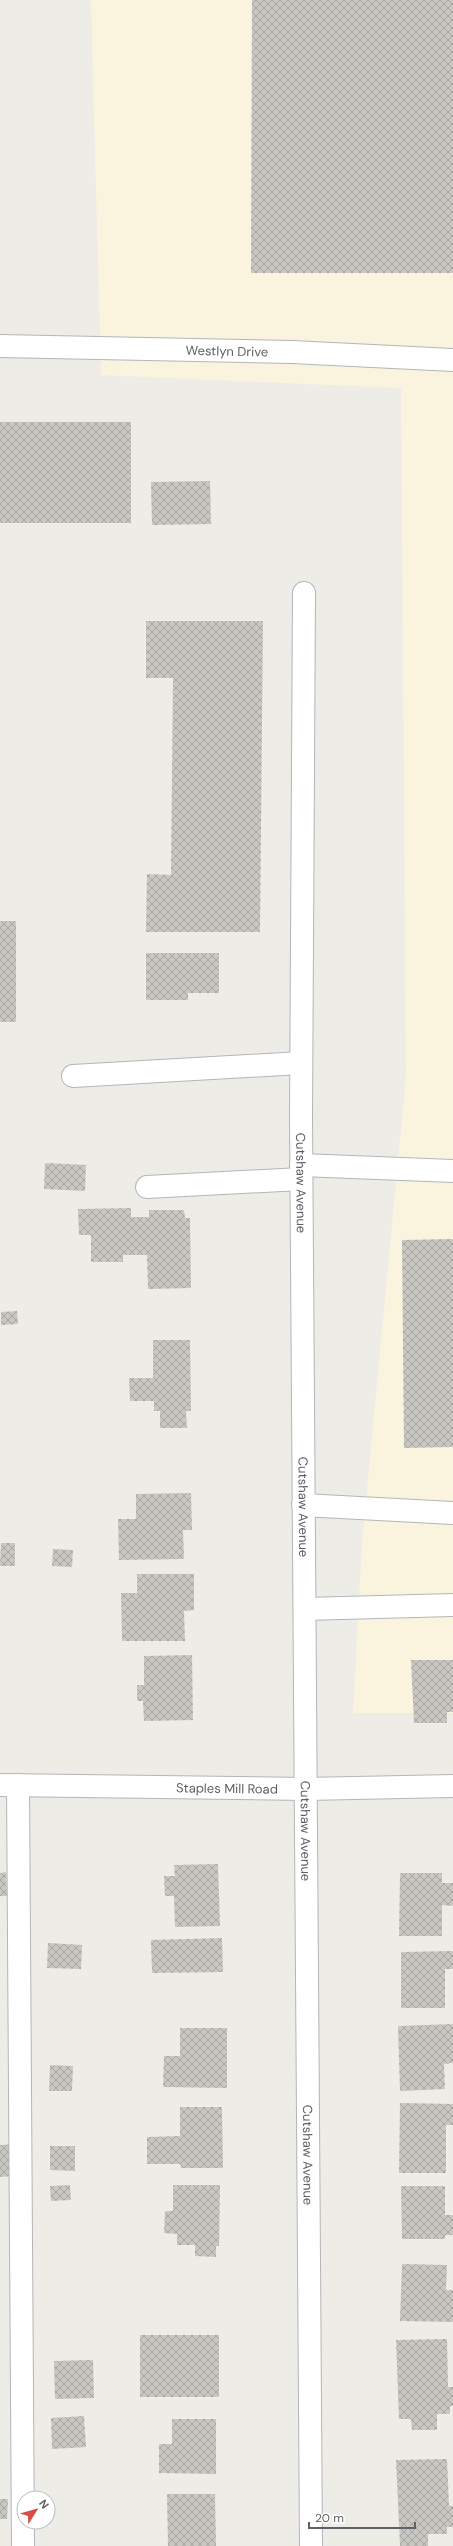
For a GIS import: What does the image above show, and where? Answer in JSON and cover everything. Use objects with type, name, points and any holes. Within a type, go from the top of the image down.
[{"type":"street","name":"Westlyn Drive","points":[[0,346],[292,352],[453,360]]},
{"type":"street","name":"Cutshaw Avenue","points":[[304,593],[301,1172],[311,2546]]},
{"type":"street","points":[[73,1076],[301,1064]]},
{"type":"street","points":[[147,1187],[301,1172],[453,1171]]},
{"type":"street","points":[[303,1505],[453,1513]]},
{"type":"street","points":[[305,1609],[453,1605]]},
{"type":"street","points":[[9,1785],[23,2546]]},
{"type":"street","name":"Staples Mill Road","points":[[9,1785],[305,1789],[453,1786]]},
{"type":"shaded area","points":[[91,0],[453,0],[453,1713],[353,1713],[362,1543],[406,1076],[401,388],[101,375]]},
{"type":"building","points":[[252,0],[453,0],[453,273],[251,273]]},
{"type":"building","points":[[0,422],[131,422],[131,523],[0,523]]},
{"type":"building","points":[[210,481],[211,524],[152,525],[151,482]]},
{"type":"building","points":[[146,621],[263,621],[260,932],[146,932],[147,874],[171,875],[173,678],[146,678]]},
{"type":"building","points":[[0,921],[16,921],[16,1022],[0,1022]]},
{"type":"building","points":[[146,953],[219,953],[219,993],[188,993],[188,1000],[146,1000]]},
{"type":"building","points":[[45,1163],[86,1165],[85,1191],[44,1189]]},
{"type":"building","points":[[131,1208],[131,1217],[149,1217],[149,1210],[184,1210],[185,1218],[190,1218],[191,1288],[148,1289],[147,1255],[123,1255],[123,1262],[91,1262],[91,1235],[79,1235],[78,1209]]},
{"type":"building","points":[[453,1239],[453,1447],[404,1448],[402,1240]]},
{"type":"building","points":[[17,1311],[18,1324],[1,1325],[1,1312]]},
{"type":"building","points":[[153,1340],[190,1340],[191,1411],[186,1411],[187,1428],[160,1428],[160,1411],[154,1411],[154,1401],[130,1401],[129,1378],[153,1378]]},
{"type":"building","points":[[191,1493],[192,1530],[183,1530],[184,1559],[119,1560],[118,1519],[136,1519],[136,1494]]},
{"type":"building","points":[[1,1543],[15,1543],[15,1566],[0,1566]]},
{"type":"building","points":[[53,1549],[73,1550],[72,1567],[52,1566]]},
{"type":"building","points":[[137,1574],[194,1574],[194,1610],[184,1611],[185,1641],[122,1641],[121,1593],[137,1593]]},
{"type":"building","points":[[192,1655],[193,1720],[144,1721],[143,1701],[137,1701],[137,1685],[144,1685],[144,1656]]},
{"type":"building","points":[[411,1660],[453,1660],[453,1712],[447,1712],[447,1723],[414,1723]]},
{"type":"building","points":[[218,1864],[220,1926],[175,1927],[174,1896],[165,1896],[164,1876],[175,1876],[174,1865]]},
{"type":"building","points":[[6,1872],[7,1896],[0,1896],[0,1873]]},
{"type":"building","points":[[400,1873],[442,1873],[442,1883],[453,1883],[453,1906],[442,1905],[442,1936],[399,1936]]},
{"type":"building","points":[[222,1938],[223,1972],[152,1973],[151,1940]]},
{"type":"building","points":[[48,1943],[82,1945],[81,1969],[47,1968]]},
{"type":"building","points":[[453,1951],[453,1969],[445,1969],[445,2008],[401,2008],[401,1952]]},
{"type":"building","points":[[453,2024],[453,2063],[444,2064],[445,2089],[400,2091],[398,2026]]},
{"type":"building","points":[[180,2028],[227,2028],[227,2088],[163,2087],[164,2056],[180,2056]]},
{"type":"building","points":[[50,2065],[73,2066],[72,2091],[49,2091]]},
{"type":"building","points":[[400,2103],[453,2104],[453,2125],[446,2125],[446,2173],[399,2173]]},
{"type":"building","points":[[180,2107],[222,2107],[223,2168],[181,2168],[180,2164],[147,2164],[147,2137],[180,2136]]},
{"type":"building","points":[[15,2144],[15,2176],[0,2177],[0,2145]]},
{"type":"building","points":[[50,2146],[75,2146],[75,2171],[50,2170]]},
{"type":"building","points":[[70,2185],[71,2200],[51,2201],[50,2186]]},
{"type":"building","points":[[173,2185],[220,2185],[219,2246],[216,2246],[216,2257],[195,2256],[195,2245],[177,2245],[177,2234],[164,2233],[165,2211],[173,2211]]},
{"type":"building","points":[[401,2186],[445,2186],[445,2215],[453,2215],[453,2235],[445,2235],[445,2239],[402,2239]]},
{"type":"building","points":[[402,2264],[447,2265],[446,2290],[453,2290],[453,2322],[400,2321]]},
{"type":"building","points":[[140,2335],[219,2335],[219,2397],[140,2397]]},
{"type":"building","points":[[447,2339],[448,2387],[453,2387],[453,2406],[450,2406],[450,2414],[437,2414],[437,2430],[412,2430],[411,2419],[399,2419],[396,2340]]},
{"type":"building","points":[[93,2360],[94,2398],[55,2399],[54,2361]]},
{"type":"building","points":[[84,2416],[86,2447],[52,2449],[51,2418]]},
{"type":"building","points":[[172,2419],[216,2419],[216,2474],[159,2473],[159,2444],[172,2444]]},
{"type":"building","points":[[447,2459],[449,2506],[453,2506],[453,2527],[447,2527],[447,2534],[428,2534],[428,2546],[400,2546],[396,2460]]},
{"type":"building","points":[[167,2494],[215,2494],[216,2546],[168,2546]]},
{"type":"building","points":[[0,2499],[8,2499],[7,2519],[0,2519]]}]
